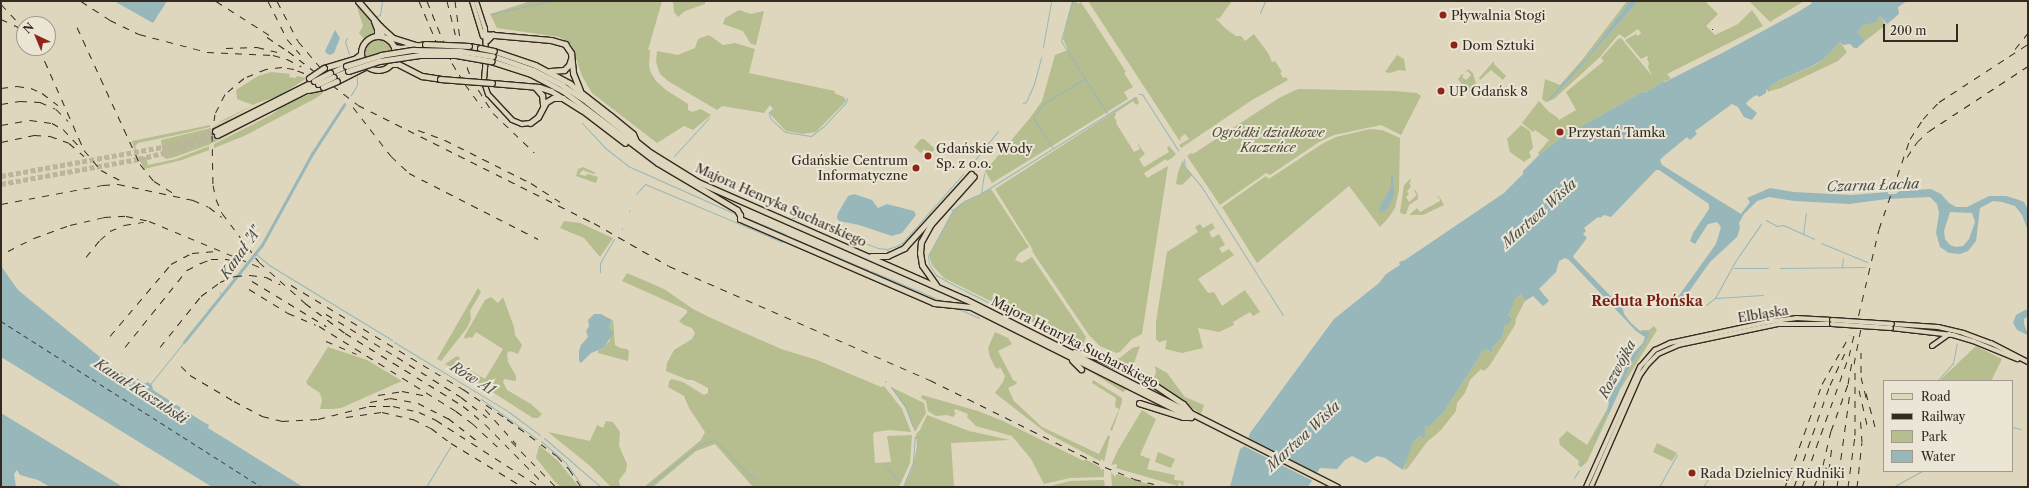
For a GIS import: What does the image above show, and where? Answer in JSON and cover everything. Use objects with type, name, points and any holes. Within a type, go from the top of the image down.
[{"type":"highway","points":[[358,1],[372,18],[393,38],[416,45]]},
{"type":"highway","points":[[372,18],[380,36],[391,41],[394,47],[395,56],[391,64]]},
{"type":"highway","points":[[380,26],[380,36]]},
{"type":"highway","points":[[484,33],[560,42],[568,47],[572,58],[573,73],[580,91]]},
{"type":"highway","points":[[487,40],[493,34]]},
{"type":"highway","points":[[380,36],[364,42],[361,54],[368,67],[378,70],[391,64],[398,64],[422,76],[440,79],[535,87],[551,91],[565,98],[625,142],[634,143],[633,134],[580,91],[546,70]]},
{"type":"highway","points":[[394,47],[401,48],[425,44],[462,46],[493,56],[514,57],[546,70],[555,72],[564,70],[569,65],[572,58]]},
{"type":"highway","points":[[361,54],[356,58],[324,68],[316,82],[337,82],[368,67]]},
{"type":"highway","name":"Majora Henryka Sucharskiego","points":[[316,82],[305,90],[216,133],[298,89],[347,68],[415,55],[493,56],[557,87],[672,172],[738,210],[740,219],[934,303],[971,307],[1070,354]]},
{"type":"highway","points":[[530,122],[538,117],[543,105],[542,96],[535,87]]},
{"type":"highway","points":[[543,105],[553,98],[565,98]]},
{"type":"highway","name":"Majora Henryka Sucharskiego","points":[[634,143],[704,185],[937,286],[1330,487]]},
{"type":"highway","points":[[868,256],[888,256],[904,248],[972,175],[931,224],[921,242],[920,254],[922,265],[937,286]]},
{"type":"highway","points":[[1070,354],[1081,369]]},
{"type":"highway","points":[[1070,354],[1097,357],[1136,375]]},
{"type":"highway","points":[[1139,403],[1182,417],[1191,415],[1183,404],[1147,380]]},
{"type":"highway","name":"Majora Henryka Sucharskiego","points":[[1235,438],[1337,487]]},
{"type":"main road","points":[[472,1],[487,40],[484,82],[488,94],[512,120],[522,124],[530,122]]},
{"type":"main road","points":[[476,1],[484,21],[486,46]]},
{"type":"main road","name":"Elbląska","points":[[1586,487],[1640,367],[1655,350],[1670,343],[1774,321],[1796,318],[1832,322],[1945,329],[1991,343],[2027,362]]},
{"type":"main road","name":"Elbląska","points":[[1591,487],[1640,375],[1658,354],[1672,347],[1771,325],[1832,322]]},
{"type":"main road","points":[[1945,329],[1947,322]]},
{"type":"main road","name":"Elbląska","points":[[1892,326],[1949,334],[1973,341],[2027,362]]},
{"type":"main road","points":[[1940,333],[1941,340]]},
{"type":"main road","points":[[1932,346],[1949,334]]},
{"type":"green space","points":[[355,1],[375,26],[375,33],[365,38],[363,38],[359,33],[363,26]]},
{"type":"green space","points":[[531,1],[662,1],[648,50],[650,50],[649,66],[651,73],[656,81],[666,90],[688,104],[688,110],[692,112],[701,109],[711,115],[693,130],[684,126],[657,143],[592,93],[582,76],[571,44],[559,37],[497,28],[490,14]]},
{"type":"green space","points":[[673,1],[705,1],[705,4],[685,11],[678,17],[674,12]]},
{"type":"green space","points":[[1076,1],[1078,4],[1081,2],[1126,72],[1124,73],[1133,87],[1124,92],[1128,99],[992,183],[985,171],[1030,118],[1042,101],[1055,55],[1068,50],[1063,39],[1072,2]]},
{"type":"green space","points":[[1088,1],[1232,1],[1219,19],[1216,19],[1226,29],[1236,36],[1241,36],[1245,41],[1254,34],[1268,53],[1272,62],[1275,61],[1282,72],[1280,73],[1283,78],[1286,77],[1288,80],[1252,100],[1181,148],[1179,145],[1189,139],[1185,134],[1180,138],[1181,141],[1179,140]]},
{"type":"green space","points":[[1627,1],[1630,1],[1588,56],[1549,101],[1546,102],[1542,99],[1545,79],[1560,85],[1582,60]]},
{"type":"green space","points":[[1638,1],[1705,1],[1718,14],[1706,26],[1715,35],[1738,24],[1752,10],[1763,26],[1667,74],[1671,79],[1662,82],[1645,93],[1644,91],[1564,136],[1562,133],[1562,137],[1539,155],[1538,153],[1549,140],[1535,130],[1533,132],[1522,123],[1539,101],[1559,120],[1576,110],[1566,92],[1604,61],[1601,58],[1618,39],[1621,38],[1652,76],[1648,67],[1648,57],[1647,56],[1641,59],[1625,40],[1636,34],[1638,36],[1641,33],[1638,29],[1625,38],[1619,34],[1600,57],[1554,99],[1549,101],[1565,85]]},
{"type":"green space","points":[[1749,1],[1804,1],[1770,22]]},
{"type":"green space","points":[[739,10],[751,14],[764,11],[756,45],[751,44],[743,31],[723,24],[725,18]]},
{"type":"green space","points":[[1880,16],[1886,25],[1865,41],[1858,32],[1863,25],[1875,23]]},
{"type":"green space","points":[[709,35],[723,45],[735,43],[755,49],[749,73],[835,91],[834,93],[844,97],[846,101],[816,132],[802,134],[786,131],[770,114],[773,109],[770,105],[764,113],[722,106],[717,110],[668,81],[660,74],[656,62],[657,51],[678,55],[695,48],[698,39]]},
{"type":"green space","points":[[374,38],[386,40],[391,45],[393,51],[364,58],[363,51],[365,45]]},
{"type":"green space","points":[[1840,42],[1847,52],[1838,61],[1781,88],[1770,91],[1769,87],[1778,81],[1813,66],[1824,59]]},
{"type":"green space","points":[[1397,55],[1404,59],[1406,71],[1399,70],[1390,73],[1385,72]]},
{"type":"green space","points":[[1494,61],[1494,64],[1506,76],[1503,80],[1491,70],[1480,80],[1479,78]]},
{"type":"green space","points":[[1468,69],[1473,73],[1476,84],[1476,88],[1473,87],[1470,89],[1473,94],[1466,90],[1458,79],[1462,74],[1464,75],[1462,77],[1466,80],[1471,75],[1468,71],[1465,72]]},
{"type":"green space","points":[[271,72],[290,74],[289,77],[295,78],[297,76],[307,78],[279,96],[257,103],[228,119],[215,124],[253,105],[237,99],[236,90],[258,76]]},
{"type":"green space","points":[[324,88],[322,94],[316,98],[244,136],[214,148],[214,144],[271,115],[284,105]]},
{"type":"green space","name":"Ogródki działkowe Kaczeńce","points":[[1298,89],[1394,91],[1417,93],[1421,96],[1401,135],[1381,125],[1334,135],[1319,142],[1270,175],[1266,173],[1220,205],[1187,156],[1191,153],[1193,154],[1279,98]]},
{"type":"green space","points":[[1137,97],[1139,103],[1136,105],[1133,101],[1115,113],[1116,115],[1114,117],[1117,122],[1116,123],[1134,152],[1140,149],[1137,142],[1145,154],[1139,159],[1144,167],[1169,152],[1167,148],[1169,146],[1176,154],[1167,161],[1166,159],[1144,173],[1147,178],[1168,166],[1142,334],[1132,339],[1120,352],[1116,353],[1100,346],[1089,335],[1032,251],[1033,250],[995,189]]},
{"type":"green space","points":[[270,100],[245,113],[218,137],[275,109],[272,112],[213,143],[213,127]]},
{"type":"green space","points":[[210,125],[210,127],[190,132],[138,143],[135,146],[138,156],[146,157],[148,165],[176,159],[209,146],[209,150],[182,160],[144,169],[134,148],[132,141]]},
{"type":"green space","points":[[1521,125],[1530,131],[1533,148],[1529,152],[1531,157],[1524,162],[1510,152],[1507,139]]},
{"type":"green space","points":[[211,128],[211,144],[175,157],[167,159],[163,157],[161,140]]},
{"type":"green space","points":[[1370,129],[1382,130],[1400,138],[1399,190],[1395,208],[1389,217],[1380,227],[1349,186],[1257,263],[1222,207],[1266,176],[1269,179],[1322,144],[1336,137]]},
{"type":"green space","points":[[921,139],[924,139],[935,149],[930,154],[924,149],[921,153],[914,147]]},
{"type":"green space","points":[[1183,160],[1185,167],[1192,175],[1182,185],[1176,184],[1178,172]]},
{"type":"green space","points":[[583,167],[596,173],[593,174],[583,170],[579,174],[585,176],[588,174],[598,177],[596,183],[576,176],[578,169]]},
{"type":"green space","points":[[1411,178],[1411,182],[1409,183],[1411,186],[1407,192],[1409,194],[1406,197],[1409,202],[1417,195],[1414,191],[1415,190],[1418,194],[1418,199],[1409,205],[1406,214],[1402,214],[1400,212],[1404,185]]},
{"type":"green space","points":[[991,189],[1029,247],[1019,253],[1015,260],[1022,263],[1032,257],[1086,337],[1084,343],[1069,340],[944,278],[932,265],[929,255],[953,211],[959,205]]},
{"type":"green space","points":[[1439,196],[1444,205],[1423,215],[1409,215],[1417,208],[1420,212],[1440,201],[1439,197],[1436,198]]},
{"type":"green space","points":[[564,221],[580,223],[613,238],[600,257],[584,238],[560,228]]},
{"type":"green space","points":[[1212,223],[1215,228],[1209,232],[1212,238],[1219,234],[1225,245],[1219,248],[1222,253],[1229,249],[1234,255],[1198,279],[1208,293],[1214,292],[1222,306],[1245,290],[1260,312],[1253,316],[1250,312],[1233,322],[1234,325],[1219,332],[1198,328],[1203,348],[1182,353],[1165,349],[1167,340],[1159,342],[1156,339],[1156,322],[1167,252],[1198,232],[1195,227],[1200,224],[1203,228]]},
{"type":"green space","points":[[627,273],[664,289],[693,309],[711,318],[781,349],[817,360],[881,387],[884,386],[902,409],[911,432],[889,430],[875,432],[873,434],[875,463],[891,462],[887,436],[912,435],[910,463],[899,487],[753,487],[715,444],[696,451],[653,487],[644,487],[701,440],[705,432],[689,408],[684,396],[668,387],[669,382],[671,379],[683,382],[704,395],[708,393],[708,388],[693,380],[688,380],[666,371],[667,363],[674,350],[692,339],[695,333],[692,328],[679,321],[687,313],[687,310],[622,281]]},
{"type":"green space","points":[[478,288],[481,292],[470,311],[471,319],[467,328],[441,361],[437,359]]},
{"type":"green space","points":[[1521,294],[1525,301],[1516,318],[1515,325],[1490,365],[1484,371],[1481,369],[1470,380],[1465,393],[1457,403],[1456,411],[1441,430],[1427,442],[1407,469],[1404,470],[1407,457],[1413,443],[1420,436],[1422,437],[1426,435],[1425,426],[1430,426],[1443,413],[1483,351],[1486,349],[1493,353],[1492,348],[1502,338],[1505,325],[1512,317],[1508,316],[1511,305]]},
{"type":"green space","points":[[491,297],[498,303],[503,297],[514,327],[515,335],[522,345],[518,354],[510,351],[507,353],[508,362],[516,376],[516,381],[504,379],[503,382],[507,390],[531,404],[542,414],[538,418],[533,418],[469,377],[471,371],[485,379],[503,349],[476,332],[472,338],[469,337],[466,339],[464,337],[485,300]]},
{"type":"green space","points":[[613,319],[615,345],[629,351],[628,361],[598,353],[598,351],[604,348],[610,340],[609,328]]},
{"type":"green space","points":[[1654,326],[1657,330],[1620,390],[1631,365],[1650,335],[1640,330],[1649,330]]},
{"type":"green space","points":[[995,332],[1008,338],[1012,344],[998,351],[1013,380],[1017,382],[1008,388],[1014,401],[1042,427],[1099,454],[1108,435],[1110,436],[1104,462],[1102,459],[1100,461],[1045,432],[995,393],[1003,382],[1005,376],[1000,367],[998,369],[995,367],[990,357],[988,348]]},
{"type":"green space","points":[[1140,346],[1132,369],[1107,356],[1113,359],[1120,358],[1132,348]]},
{"type":"green space","points":[[1976,346],[2002,359],[1992,380],[1940,380]]},
{"type":"green space","points":[[328,347],[367,360],[402,381],[341,408],[320,409],[322,400],[320,393],[306,382]]},
{"type":"green space","points":[[457,356],[460,358],[458,362],[466,367],[462,374],[445,364]]},
{"type":"green space","points":[[1075,362],[1127,388],[1127,389],[1123,392]]},
{"type":"green space","points":[[1155,366],[1167,373],[1185,397],[1204,405],[1201,414],[1153,381],[1156,372]]},
{"type":"green space","points":[[1093,380],[1122,398],[1122,402],[1112,431],[1110,430],[1119,409],[1115,407],[1116,398],[1092,383]]},
{"type":"green space","points":[[891,387],[924,403],[926,413],[915,432],[907,410]]},
{"type":"green space","points":[[922,395],[978,411],[1003,421],[1084,461],[1085,459],[1100,467],[1101,470],[1104,469],[1104,477],[1070,478],[1044,484],[1031,459],[1012,436],[976,426],[967,417],[968,414],[955,409],[954,412],[956,413],[953,417],[947,415],[936,416],[928,411],[926,401],[921,398]]},
{"type":"green space","points":[[1142,410],[1156,419],[1140,455],[1150,459],[1147,469],[1175,475],[1174,480],[1184,481],[1183,487],[1179,482],[1178,486],[1116,468],[1116,464],[1111,465],[1118,450]]},
{"type":"green space","points":[[1606,411],[1607,414],[1609,414],[1587,462],[1581,467],[1578,465],[1579,461],[1560,445],[1559,439],[1567,431],[1587,445]]},
{"type":"green space","points":[[927,415],[969,431],[1010,440],[951,443],[954,487],[904,487],[913,466],[917,446],[916,434],[920,430]]},
{"type":"green space","points":[[606,421],[613,422],[620,432],[619,446],[627,464],[626,471],[619,480],[620,487],[611,487],[589,465],[548,432],[590,441],[597,425],[603,428]]},
{"type":"green space","points":[[1657,443],[1677,453],[1672,461],[1653,452]]},
{"type":"green space","points":[[539,445],[558,461],[579,487],[561,487],[556,483],[536,458]]},
{"type":"green space","points":[[1158,452],[1175,459],[1171,468],[1155,462]]},
{"type":"green space","points":[[1111,472],[1115,477],[1117,474],[1157,487],[1112,487]]},
{"type":"green space","points":[[1104,480],[1105,487],[1047,487],[1070,481]]},
{"type":"water","points":[[114,1],[167,1],[153,23]]},
{"type":"water","points":[[1630,1],[1638,1],[1565,85],[1549,101],[1548,100],[1588,56]]},
{"type":"water","name":"Martwa Wisła","points":[[1812,1],[1907,1],[1898,7],[1899,14],[1887,24],[1880,16],[1875,23],[1863,25],[1858,32],[1865,41],[1857,48],[1854,48],[1850,44],[1843,45],[1840,42],[1824,59],[1778,81],[1769,87],[1769,92],[1766,89],[1766,93],[1759,97],[1757,95],[1753,97],[1746,104],[1757,113],[1752,120],[1744,117],[1738,107],[1732,104],[1695,131],[1697,134],[1690,140],[1687,137],[1664,156],[1660,160],[1662,165],[1741,214],[1750,202],[1747,198],[1770,188],[1794,192],[1852,195],[1888,192],[1888,194],[1896,194],[1899,191],[1931,189],[1941,194],[1949,203],[1956,207],[1967,207],[1989,196],[2006,196],[2024,202],[2028,210],[2028,231],[2022,215],[2015,206],[1993,201],[1980,208],[1976,241],[1968,251],[1960,254],[1949,253],[1940,247],[1936,233],[1939,213],[1937,204],[1930,197],[1887,199],[1849,204],[1794,201],[1769,197],[1757,201],[1744,214],[1739,223],[1740,228],[1737,237],[1710,262],[1678,307],[1675,301],[1716,244],[1721,227],[1717,222],[1708,224],[1695,244],[1690,241],[1693,233],[1709,209],[1709,204],[1659,170],[1656,170],[1611,217],[1604,215],[1600,218],[1598,217],[1584,228],[1586,231],[1583,234],[1587,238],[1573,257],[1623,309],[1624,314],[1631,323],[1640,331],[1649,332],[1650,335],[1631,365],[1609,414],[1606,413],[1609,403],[1606,393],[1609,389],[1616,386],[1621,379],[1629,358],[1643,343],[1645,337],[1636,331],[1569,260],[1565,258],[1559,261],[1556,272],[1539,289],[1549,301],[1543,306],[1533,296],[1525,301],[1521,294],[1515,299],[1508,315],[1512,318],[1509,324],[1505,325],[1502,338],[1492,348],[1493,353],[1486,349],[1483,351],[1443,413],[1430,426],[1425,426],[1426,435],[1423,438],[1420,436],[1413,443],[1403,470],[1385,458],[1377,456],[1366,463],[1352,456],[1345,460],[1337,469],[1320,468],[1308,487],[1230,487],[1240,449],[1246,445],[1250,433],[1334,319],[1379,283],[1386,274],[1400,265],[1399,262],[1405,260],[1504,193],[1539,155],[1562,137],[1560,134],[1562,133],[1564,136],[1644,91],[1645,93],[1662,82],[1665,82],[1724,52],[1811,4]],"holes":[[[1950,212],[1972,213],[1975,222],[1969,239],[1963,246],[1956,247],[1950,245],[1945,239],[1944,231]]]},
{"type":"water","points":[[335,30],[340,38],[334,53],[330,55],[325,51]]},
{"type":"water","points":[[1393,175],[1394,196],[1386,210],[1379,212],[1380,207],[1391,187],[1391,176]]},
{"type":"water","points":[[854,194],[872,200],[878,208],[887,204],[914,211],[916,215],[902,233],[892,236],[859,225],[839,221],[837,218],[838,213],[848,196]]},
{"type":"water","name":"Kanał Kaszubski","points":[[1,266],[18,290],[111,366],[145,388],[146,385],[144,384],[148,382],[152,385],[153,390],[209,425],[208,428],[303,487],[212,487],[1,357]]},
{"type":"water","points":[[2028,310],[2028,316],[2024,319],[2024,324],[2028,335],[2017,330],[2013,323],[2016,315]]},
{"type":"water","points":[[594,314],[601,314],[612,320],[609,328],[613,333],[604,348],[591,353],[581,363],[579,361],[579,351],[581,345],[588,337],[586,331],[589,326],[588,320]]},
{"type":"water","points":[[1,413],[123,487],[50,487],[38,480],[20,475],[17,470],[14,474],[16,487],[1,487]]},
{"type":"pier","points":[[1245,438],[1316,478],[1313,481],[1242,445],[1244,444]]},
{"type":"waterway","name":"Kanał \"A\"","points":[[377,16],[380,15],[382,1]]},
{"type":"waterway","points":[[491,14],[550,1]]},
{"type":"waterway","points":[[1072,1],[1061,41],[1107,113]]},
{"type":"waterway","points":[[1260,13],[1265,1]]},
{"type":"waterway","points":[[1043,47],[1051,2]]},
{"type":"waterway","name":"Kanał \"A\"","points":[[347,38],[345,42],[349,54]]},
{"type":"waterway","points":[[1023,103],[1026,102],[1034,84],[1041,57]]},
{"type":"waterway","name":"Kanał \"A\"","points":[[351,95],[357,85],[357,77]]},
{"type":"waterway","points":[[1053,148],[1033,118],[1043,104],[1084,79]]},
{"type":"waterway","points":[[1139,94],[1142,94],[1178,150]]},
{"type":"waterway","points":[[951,209],[953,210],[964,201],[980,194],[1135,97]]},
{"type":"waterway","points":[[772,110],[769,112],[770,118],[785,132],[811,136],[823,127],[846,102],[847,98]]},
{"type":"waterway","name":"Kanał \"A\"","points":[[184,342],[262,245],[312,154],[344,105]]},
{"type":"waterway","points":[[674,156],[709,118]]},
{"type":"waterway","points":[[582,123],[604,147],[628,166],[736,214]]},
{"type":"waterway","points":[[970,166],[998,131]]},
{"type":"waterway","points":[[1184,159],[1185,167],[1201,186],[1283,315]]},
{"type":"waterway","points":[[981,193],[984,173]]},
{"type":"waterway","points":[[888,251],[887,249],[897,246],[903,242],[963,174]]},
{"type":"waterway","points":[[636,194],[645,184],[782,242]]},
{"type":"waterway","points":[[953,210],[928,256],[929,264],[936,275],[1055,336],[1088,347]]},
{"type":"waterway","points":[[1803,234],[1806,213]]},
{"type":"waterway","points":[[742,216],[785,234]]},
{"type":"waterway","points":[[792,218],[797,217],[845,238],[857,240],[878,248],[887,249]]},
{"type":"waterway","points":[[1766,220],[1777,226],[1783,225],[1814,239]]},
{"type":"waterway","points":[[1706,305],[1715,298],[1736,260],[1761,224]]},
{"type":"waterway","points":[[790,237],[868,270]]},
{"type":"waterway","points":[[600,272],[600,263],[614,239]]},
{"type":"waterway","points":[[1821,243],[1867,262]]},
{"type":"waterway","name":"Rów A1","points":[[256,254],[269,265],[392,340]]},
{"type":"waterway","points":[[1842,267],[1843,258]]},
{"type":"waterway","points":[[1780,268],[1865,267]]},
{"type":"waterway","points":[[1734,268],[1768,268]]},
{"type":"waterway","points":[[871,271],[942,301]]},
{"type":"waterway","name":"Kanał \"A\"","points":[[219,292],[222,295]]},
{"type":"waterway","points":[[1715,298],[1763,295]]},
{"type":"waterway","points":[[956,308],[979,318]]},
{"type":"waterway","points":[[689,312],[692,309]]},
{"type":"waterway","points":[[682,319],[687,314]]},
{"type":"waterway","name":"Kanał \"A\"","points":[[151,383],[184,342]]},
{"type":"waterway","name":"Rów A1","points":[[394,342],[509,412],[540,435]]},
{"type":"waterway","points":[[1938,380],[1953,363],[1957,343]]},
{"type":"waterway","name":"Kanał Kaszubski","points":[[133,376],[144,384]]},
{"type":"waterway","points":[[891,387],[905,406],[913,427]]},
{"type":"waterway","points":[[481,399],[537,439]]},
{"type":"waterway","name":"Rozwójka","points":[[1594,439],[1606,413]]},
{"type":"waterway","points":[[2013,427],[2021,429]]},
{"type":"waterway","points":[[903,487],[913,462],[915,436]]},
{"type":"waterway","points":[[915,438],[919,436]]},
{"type":"waterway","name":"Rów A1","points":[[544,438],[601,487]]},
{"type":"waterway","points":[[647,487],[699,445],[715,440],[748,474],[757,479]]},
{"type":"waterway","points":[[541,441],[566,463],[583,487]]},
{"type":"waterway","points":[[426,487],[450,447]]},
{"type":"waterway","points":[[1659,487],[1677,455]]},
{"type":"waterway","name":"Rozwójka","points":[[1581,466],[1583,460]]},
{"type":"waterway","points":[[886,466],[898,481]]},
{"type":"waterway","name":"Rozwójka","points":[[1574,478],[1579,470]]},
{"type":"waterway","points":[[1893,487],[1920,472]]},
{"type":"waterway","points":[[1703,487],[1710,476]]},
{"type":"ferry route","points":[[1,321],[262,487]]},
{"type":"tunnel","points":[[1,176],[162,147],[187,141],[215,131]]},
{"type":"tunnel","points":[[1,184],[139,159],[183,148],[217,135]]},
{"type":"railway","points":[[81,1],[110,20],[139,34],[207,52],[273,55],[287,59],[301,66]]},
{"type":"railway","points":[[216,1],[274,38]]},
{"type":"railway","points":[[268,1],[287,39],[300,54]]},
{"type":"railway","points":[[277,1],[298,41],[331,80]]},
{"type":"railway","points":[[419,1],[439,48]]},
{"type":"railway","points":[[427,1],[452,63],[482,107]]},
{"type":"railway","points":[[447,1],[456,38]]},
{"type":"railway","points":[[455,1],[462,54],[471,78],[493,113],[534,152]]},
{"type":"railway","points":[[1,4],[16,20]]},
{"type":"railway","points":[[1,19],[16,26]]},
{"type":"railway","points":[[77,27],[140,164],[154,181],[173,193]]},
{"type":"railway","points":[[2015,49],[2028,33]]},
{"type":"railway","points":[[267,37],[288,51],[358,105],[594,223],[669,266],[930,380],[1105,467],[1134,479],[1166,487]]},
{"type":"railway","points":[[1802,487],[1849,356],[1879,229],[1910,139],[1923,119],[1939,102],[2028,44]]},
{"type":"railway","points":[[226,48],[257,47],[277,52]]},
{"type":"railway","points":[[43,56],[84,150],[101,170],[124,182]]},
{"type":"railway","points":[[1907,157],[1917,142],[1929,131],[2028,66]]},
{"type":"railway","points":[[317,78],[294,69],[282,67],[266,69],[244,78],[225,94],[215,114],[212,135],[213,185],[216,199],[222,213],[259,262],[305,303],[345,333],[463,406],[485,424],[542,482]]},
{"type":"railway","points":[[1,88],[17,86],[31,88],[42,93],[58,105]]},
{"type":"railway","points":[[1,104],[20,101],[40,102],[56,109],[68,121]]},
{"type":"railway","points":[[353,107],[391,156],[409,173],[538,239]]},
{"type":"railway","points":[[1,125],[30,120],[52,123],[63,129],[78,145]]},
{"type":"railway","points":[[418,130],[445,140],[531,183],[562,203]]},
{"type":"railway","points":[[1,142],[34,135],[50,136],[69,143],[84,156]]},
{"type":"railway","points":[[1,204],[103,185],[118,184],[193,200],[209,207],[222,217]]},
{"type":"railway","points":[[8,251],[34,238],[70,225],[104,217],[126,216],[149,221],[262,268]]},
{"type":"railway","points":[[86,257],[100,240],[110,231],[124,225],[144,222]]},
{"type":"railway","points":[[110,336],[171,264],[192,253],[216,251]]},
{"type":"railway","points":[[125,347],[187,270],[211,259],[238,261]]},
{"type":"railway","points":[[160,347],[201,296],[220,282],[235,276],[250,275],[266,277],[280,284]]},
{"type":"railway","points":[[252,281],[326,326]]},
{"type":"railway","points":[[291,285],[463,389],[507,419],[557,456],[569,469],[581,487]]},
{"type":"railway","points":[[249,289],[288,313],[316,325]]},
{"type":"railway","points":[[326,314],[392,354]]},
{"type":"railway","points":[[1854,364],[1862,323]]},
{"type":"railway","points":[[319,326],[456,411],[472,423],[502,451]]},
{"type":"railway","points":[[1785,487],[1822,384],[1850,335]]},
{"type":"railway","points":[[326,341],[356,354]]},
{"type":"railway","points":[[1861,352],[1861,377],[1866,397]]},
{"type":"railway","points":[[1794,487],[1830,385],[1845,353]]},
{"type":"railway","points":[[397,357],[461,397],[487,417]]},
{"type":"railway","points":[[1814,487],[1823,465],[1831,431],[1848,384],[1853,357]]},
{"type":"railway","points":[[181,366],[190,375],[234,401],[262,416],[282,421],[318,419],[369,406],[393,406],[419,412],[436,420],[540,487]]},
{"type":"railway","points":[[1848,487],[1855,435],[1855,369]]},
{"type":"railway","points":[[1859,390],[1868,429]]},
{"type":"railway","points":[[378,395],[402,391],[427,396]]},
{"type":"railway","points":[[1837,487],[1850,392]]},
{"type":"railway","points":[[1866,393],[1875,427]]},
{"type":"railway","points":[[370,402],[390,398],[418,403],[448,418],[479,442]]},
{"type":"railway","points":[[485,409],[516,444]]},
{"type":"railway","points":[[346,417],[382,412],[413,419],[431,428],[451,443],[523,487]]},
{"type":"railway","points":[[1857,487],[1862,442],[1860,416]]},
{"type":"railway","points":[[511,441],[556,487]]},
{"type":"railway","points":[[1829,470],[1832,446]]},
{"type":"railway","points":[[1823,487],[1826,467]]},
{"type":"place","name":"Pływalnia Stogi","points":[[1443,15]]},
{"type":"place","name":"Dom Sztuki","points":[[1454,45]]},
{"type":"place","name":"UP Gdańsk 8","points":[[1441,91]]},
{"type":"place","name":"Przystań Tamka","points":[[1560,132]]},
{"type":"place","name":"Gdańskie Wody Sp. z o.o.","points":[[928,156]]},
{"type":"place","name":"Gdańskie Centrum Informatyczne","points":[[916,168]]},
{"type":"place","name":"Rada Dzielnicy Rudniki","points":[[1692,473]]},
{"type":"district","name":"Reduta Płońska","points":[[1647,301]]},
{"type":"water label","name":"Czarna Łacha","points":[[1873,185]]}]
